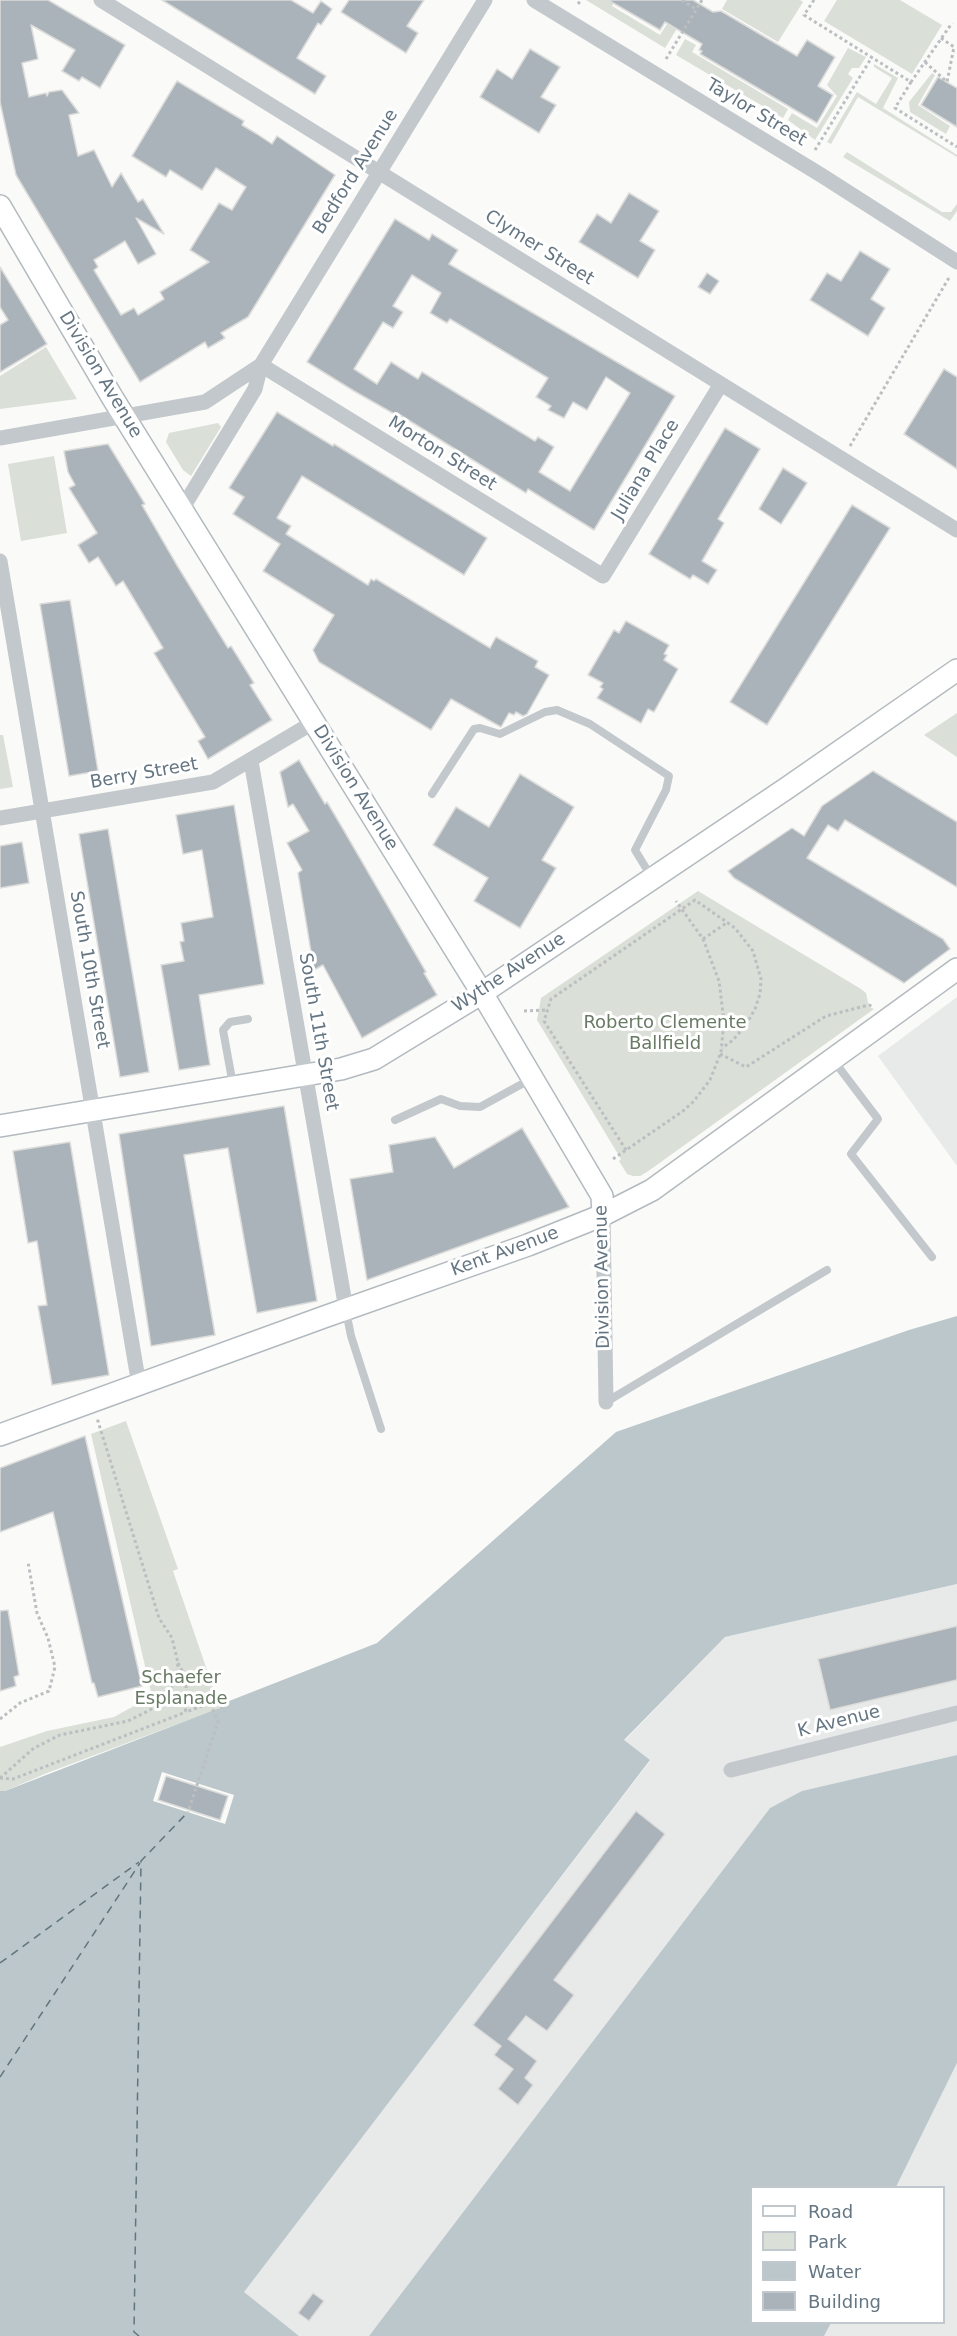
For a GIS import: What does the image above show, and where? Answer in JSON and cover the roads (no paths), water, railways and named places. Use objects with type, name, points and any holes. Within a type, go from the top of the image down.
[{"type":"main road","name":"Division Avenue","points":[[0,206],[124,416],[482,993],[602,1196],[603,1215]]},
{"type":"main road","name":"Wythe Avenue","points":[[0,1126],[365,1063],[482,993],[796,782],[957,670]]},
{"type":"main road","name":"Kent Avenue","points":[[0,1435],[528,1245],[603,1215],[652,1190],[957,969]]},
{"type":"street","name":"Clymer Street","points":[[101,0],[957,530]]},
{"type":"street","name":"Bedford Avenue","points":[[182,509],[255,389],[261,365],[485,0]]},
{"type":"street","name":"Taylor Street","points":[[534,0],[821,176],[954,268]]},
{"type":"street","name":"Bedford Avenue","points":[[0,438],[205,402],[261,365]]},
{"type":"street","name":"Morton Street","points":[[261,365],[603,576]]},
{"type":"street","name":"Juliana Place","points":[[603,576],[721,384]]},
{"type":"street","name":"South 10th Street","points":[[0,561],[139,1385]]},
{"type":"street","name":"Berry Street","points":[[0,818],[213,782],[314,722]]},
{"type":"street","name":"South 11th Street","points":[[251,761],[346,1309]]},
{"type":"street","name":"Division Avenue","points":[[603,1215],[606,1401]]},
{"type":"street","name":"K Avenue","points":[[731,1770],[957,1713]]},
{"type":"lane","points":[[432,794],[474,729],[480,728],[500,734],[545,712],[557,710],[590,724],[669,776],[666,790],[635,850],[652,878]]},
{"type":"lane","points":[[233,1087],[223,1030],[230,1022],[248,1019]]},
{"type":"lane","points":[[833,1059],[878,1119],[850,1154],[932,1257]]},
{"type":"lane","points":[[394,1120],[441,1098],[460,1106],[480,1107],[532,1078]]},
{"type":"lane","points":[[606,1401],[827,1270]]},
{"type":"lane","points":[[346,1309],[351,1336],[381,1429]]},
{"type":"water","points":[[957,1316],[957,1584],[725,1637],[624,1740],[650,1760],[244,2292],[299,2336],[0,2336],[0,1791],[220,1708],[219,1705],[377,1643],[616,1432],[909,1330]]},
{"type":"water","points":[[957,1755],[957,2063],[896,2186],[750,2186],[750,2324],[830,2324],[824,2336],[369,2336],[770,1808],[802,1791]]},
{"type":"park label","name":"Roberto Clemente Ballfield","points":[[665,1033]]},
{"type":"park label","name":"Schaefer Esplanade","points":[[181,1688]]}]
